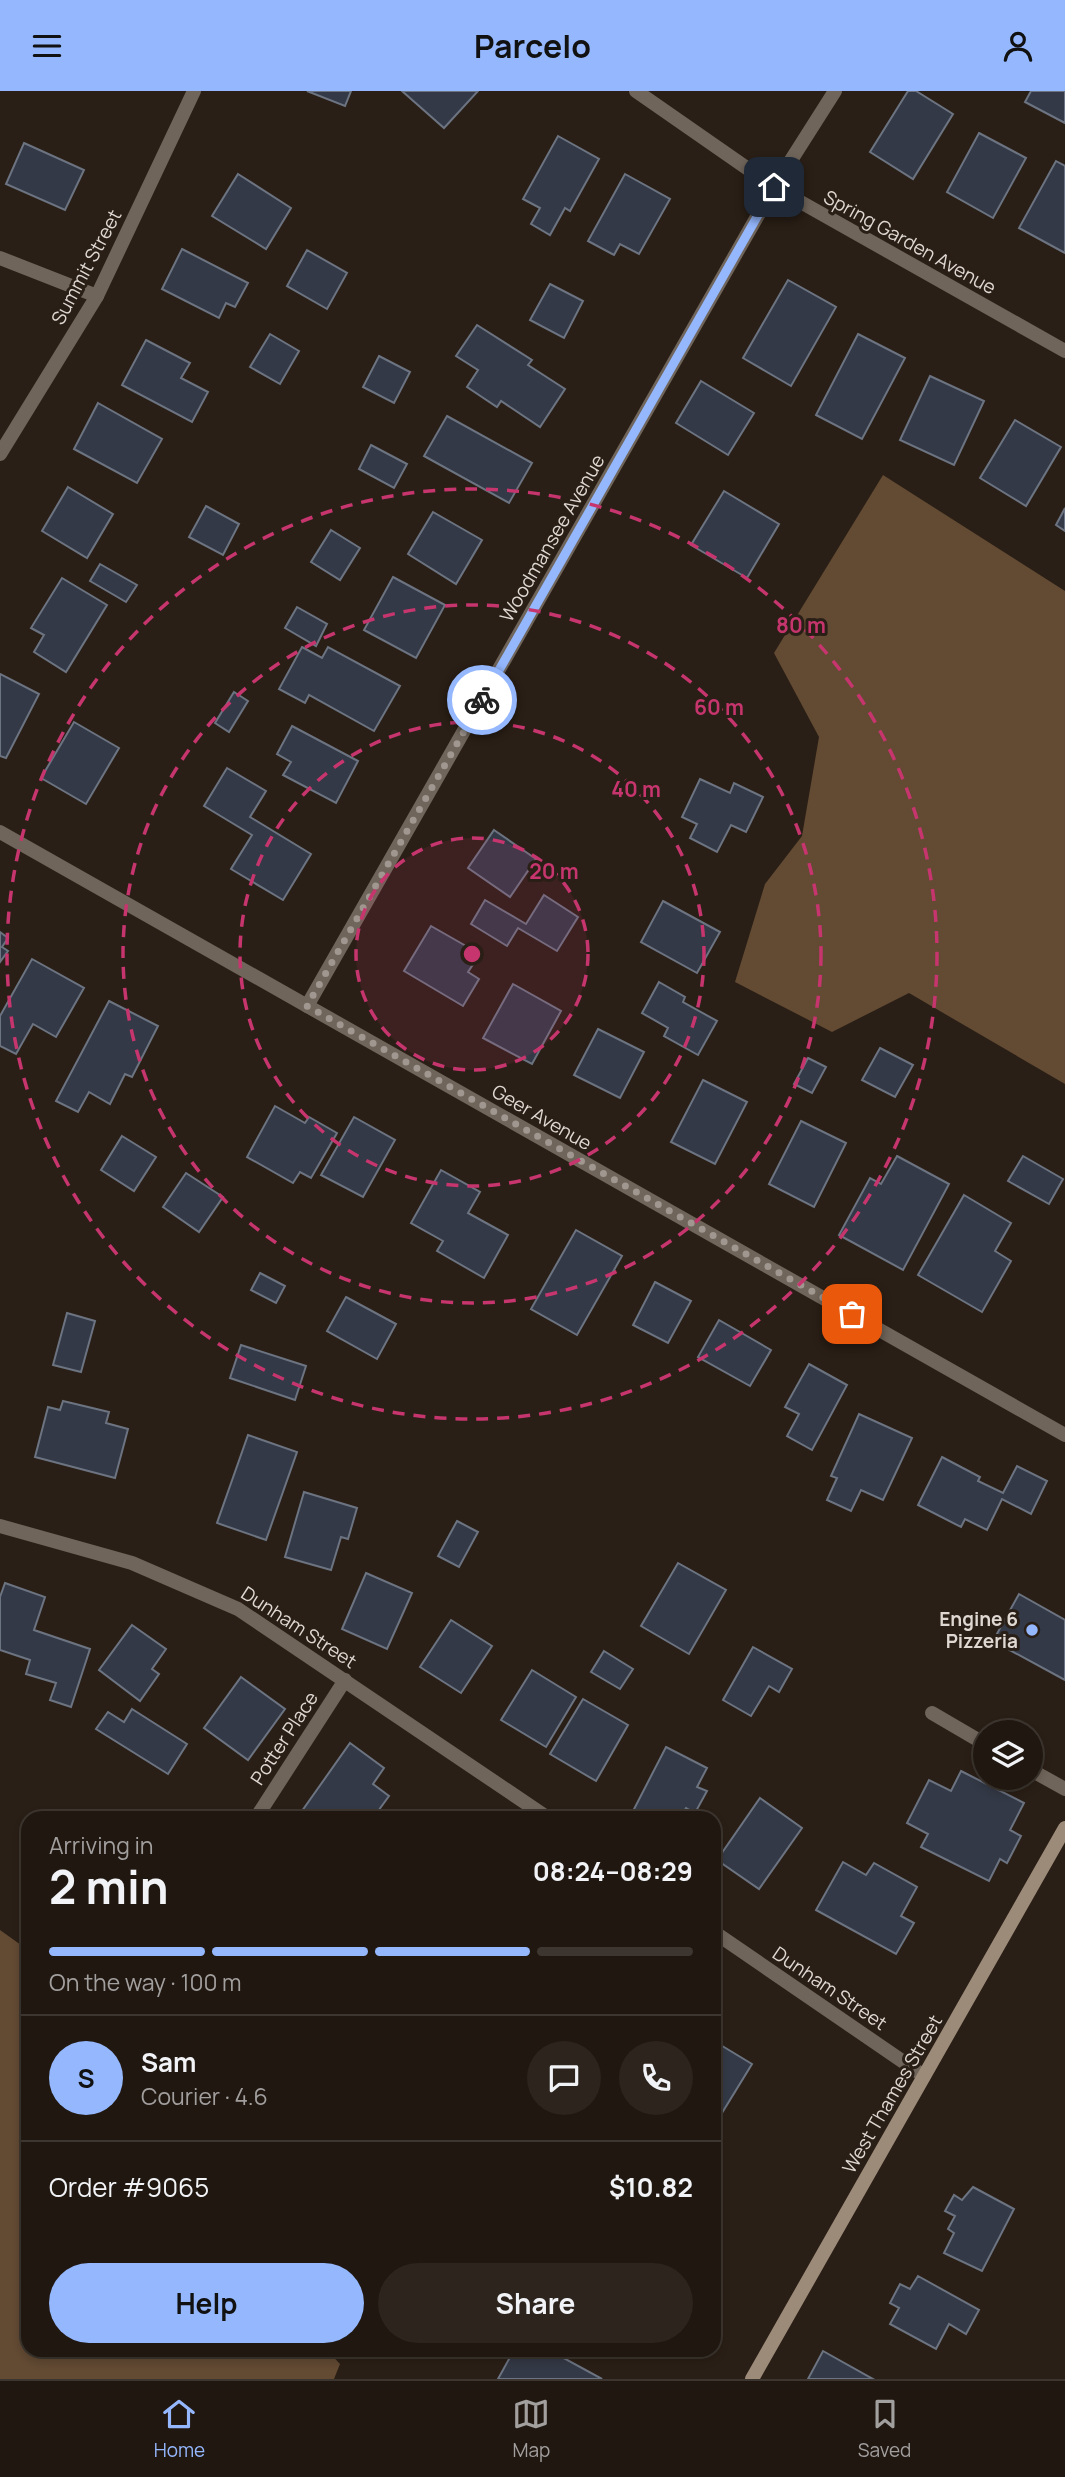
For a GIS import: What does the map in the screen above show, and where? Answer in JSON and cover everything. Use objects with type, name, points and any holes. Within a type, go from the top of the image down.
[{"type":"main road","name":"West Thames Street","points":[[752,2379],[1065,1828]]},
{"type":"street","name":"Summit Street","points":[[0,454],[97,296],[194,91]]},
{"type":"street","name":"Spring Garden Avenue","points":[[636,91],[774,187],[1065,351]]},
{"type":"street","name":"Woodmansee Avenue","points":[[307,1006],[774,187],[835,91]]},
{"type":"street","points":[[0,258],[97,296]]},
{"type":"street","name":"Geer Avenue","points":[[0,832],[1065,1435]]},
{"type":"street","name":"Dunham Street","points":[[0,1526],[132,1563],[201,1590],[238,1609],[538,1811]]},
{"type":"street","name":"Potter Place","points":[[260,1811],[345,1679]]},
{"type":"street","points":[[932,1713],[973,1737]]},
{"type":"street","points":[[1043,1776],[1065,1789]]},
{"type":"street","name":"Dunham Street","points":[[721,1937],[924,2076]]},
{"type":"shaded area","points":[[883,475],[1065,591],[1065,1084],[909,993],[832,1032],[735,982],[765,884],[802,836],[819,737],[774,653]]},
{"type":"shaded area","points":[[0,1930],[21,1945],[21,2357],[334,2357],[340,2364],[334,2379],[0,2379]]},
{"type":"building","points":[[307,91],[351,91],[345,106]]},
{"type":"building","points":[[402,91],[478,91],[444,128]]},
{"type":"building","points":[[908,91],[916,91],[953,114],[913,179],[870,152]]},
{"type":"building","points":[[1031,91],[1065,91],[1065,123],[1025,102]]},
{"type":"building","points":[[979,133],[1026,158],[993,218],[947,192]]},
{"type":"building","points":[[558,136],[599,159],[570,211],[565,208],[550,235],[531,224],[540,208],[523,199]]},
{"type":"building","points":[[24,143],[84,170],[65,210],[6,184]]},
{"type":"building","points":[[1056,161],[1065,166],[1065,253],[1019,228]]},
{"type":"building","points":[[238,174],[291,208],[266,249],[212,216]]},
{"type":"building","points":[[625,174],[670,199],[639,254],[620,244],[614,255],[588,241]]},
{"type":"building","points":[[182,249],[248,283],[235,307],[226,303],[219,318],[162,289]]},
{"type":"building","points":[[307,250],[347,273],[327,309],[287,286]]},
{"type":"building","points":[[788,280],[836,307],[791,386],[743,358]]},
{"type":"building","points":[[550,284],[583,301],[564,338],[530,320]]},
{"type":"building","points":[[477,325],[532,360],[528,365],[565,389],[540,427],[501,401],[497,407],[467,387],[478,370],[456,356]]},
{"type":"building","points":[[270,334],[299,351],[280,384],[250,367]]},
{"type":"building","points":[[858,334],[905,358],[862,439],[816,415]]},
{"type":"building","points":[[146,340],[190,363],[181,378],[208,392],[192,422],[122,385]]},
{"type":"building","points":[[379,356],[410,372],[394,403],[363,387]]},
{"type":"building","points":[[930,376],[984,401],[954,465],[900,440]]},
{"type":"building","points":[[701,381],[754,413],[728,455],[676,423]]},
{"type":"building","points":[[98,403],[162,439],[137,483],[74,449]]},
{"type":"building","points":[[447,416],[532,463],[509,503],[424,456]]},
{"type":"building","points":[[1015,420],[1061,447],[1026,506],[980,478]]},
{"type":"building","points":[[371,445],[407,464],[394,488],[359,469]]},
{"type":"building","points":[[68,487],[113,514],[87,558],[42,531]]},
{"type":"building","points":[[724,491],[779,524],[747,578],[691,545]]},
{"type":"building","points":[[206,506],[239,524],[223,555],[189,537]]},
{"type":"building","points":[[1065,508],[1065,531],[1056,525]]},
{"type":"building","points":[[433,512],[482,540],[456,584],[408,554]]},
{"type":"building","points":[[331,530],[360,548],[340,580],[311,562]]},
{"type":"building","points":[[100,564],[137,585],[126,602],[90,581]]},
{"type":"building","points":[[393,577],[445,605],[416,658],[364,630]]},
{"type":"building","points":[[62,578],[107,605],[66,672],[34,652],[44,635],[31,628]]},
{"type":"building","points":[[297,607],[327,624],[316,646],[285,628]]},
{"type":"building","points":[[302,647],[322,658],[328,647],[400,686],[374,731],[309,695],[305,703],[279,689]]},
{"type":"building","points":[[0,674],[39,694],[6,758],[0,756]]},
{"type":"building","points":[[234,692],[248,701],[229,732],[215,723]]},
{"type":"building","points":[[74,722],[119,748],[86,804],[41,778]]},
{"type":"building","points":[[292,726],[358,761],[336,803],[283,775],[291,762],[277,754]]},
{"type":"building","points":[[227,768],[266,791],[250,817],[311,854],[283,900],[231,869],[252,835],[204,806]]},
{"type":"building","points":[[700,779],[730,793],[734,783],[763,797],[746,832],[731,825],[717,852],[690,838],[697,824],[682,817]]},
{"type":"building","points":[[494,830],[536,859],[510,897],[468,868]]},
{"type":"building","points":[[544,895],[578,917],[557,951],[518,928],[507,946],[471,924],[485,900],[526,924]]},
{"type":"building","points":[[663,901],[720,932],[697,973],[641,942]]},
{"type":"building","points":[[431,926],[480,954],[468,972],[479,979],[463,1006],[404,971]]},
{"type":"building","points":[[0,932],[8,938],[2,947],[8,951],[0,962]]},
{"type":"building","points":[[32,959],[84,988],[56,1037],[33,1024],[16,1054],[0,1046],[0,1016]]},
{"type":"building","points":[[659,982],[685,997],[683,1002],[717,1021],[698,1055],[664,1036],[668,1028],[642,1013]]},
{"type":"building","points":[[513,984],[561,1011],[532,1064],[483,1038]]},
{"type":"building","points":[[109,1001],[158,1026],[132,1077],[125,1074],[110,1104],[89,1092],[78,1112],[56,1101]]},
{"type":"building","points":[[598,1029],[644,1052],[620,1098],[574,1075]]},
{"type":"building","points":[[880,1048],[913,1065],[895,1097],[862,1080]]},
{"type":"building","points":[[808,1058],[826,1067],[812,1093],[794,1084]]},
{"type":"building","points":[[703,1080],[747,1102],[715,1164],[671,1142]]},
{"type":"building","points":[[275,1106],[305,1123],[309,1117],[337,1133],[311,1178],[300,1172],[293,1183],[247,1157]]},
{"type":"building","points":[[354,1117],[395,1140],[363,1197],[321,1175]]},
{"type":"building","points":[[801,1121],[846,1143],[814,1207],[769,1184]]},
{"type":"building","points":[[122,1136],[156,1157],[134,1191],[101,1170]]},
{"type":"building","points":[[897,1156],[949,1184],[903,1270],[839,1235],[870,1178],[881,1184]]},
{"type":"building","points":[[1023,1156],[1063,1179],[1049,1204],[1008,1181]]},
{"type":"building","points":[[441,1170],[480,1192],[468,1213],[508,1235],[484,1278],[437,1251],[443,1241],[411,1223]]},
{"type":"building","points":[[186,1173],[223,1197],[199,1232],[163,1207]]},
{"type":"building","points":[[964,1195],[1011,1223],[995,1251],[1011,1261],[982,1312],[918,1275]]},
{"type":"building","points":[[576,1230],[622,1256],[577,1335],[531,1309]]},
{"type":"building","points":[[260,1273],[285,1286],[276,1303],[251,1290]]},
{"type":"building","points":[[655,1282],[691,1301],[668,1343],[633,1325]]},
{"type":"building","points":[[346,1297],[396,1324],[377,1359],[327,1331]]},
{"type":"building","points":[[67,1313],[95,1321],[81,1372],[53,1365]]},
{"type":"building","points":[[719,1320],[771,1350],[750,1386],[698,1357]]},
{"type":"building","points":[[241,1345],[306,1366],[295,1400],[230,1378]]},
{"type":"building","points":[[809,1364],[847,1385],[812,1450],[787,1436],[799,1414],[785,1407]]},
{"type":"building","points":[[63,1401],[109,1412],[106,1423],[128,1429],[115,1478],[35,1457],[48,1407],[60,1410]]},
{"type":"building","points":[[859,1414],[912,1438],[883,1500],[861,1490],[851,1511],[827,1500],[837,1478],[831,1476]]},
{"type":"building","points":[[248,1435],[297,1452],[266,1540],[217,1523]]},
{"type":"building","points":[[942,1457],[980,1477],[978,1481],[1003,1493],[1017,1466],[1047,1481],[1031,1514],[1002,1499],[987,1530],[965,1519],[961,1527],[918,1505]]},
{"type":"building","points":[[304,1492],[357,1508],[348,1539],[341,1537],[331,1570],[285,1557]]},
{"type":"building","points":[[457,1521],[478,1532],[459,1567],[438,1556]]},
{"type":"building","points":[[678,1563],[726,1590],[689,1654],[641,1626]]},
{"type":"building","points":[[366,1573],[412,1593],[387,1649],[342,1629]]},
{"type":"building","points":[[5,1583],[45,1597],[34,1630],[90,1649],[71,1707],[50,1700],[56,1683],[26,1674],[30,1660],[0,1650],[0,1597]]},
{"type":"building","name":"Engine 6 Pizzeria","points":[[1019,1594],[1065,1620],[1065,1680],[993,1641]]},
{"type":"building","points":[[451,1620],[492,1646],[461,1693],[420,1667]]},
{"type":"building","points":[[132,1625],[166,1649],[152,1669],[159,1674],[140,1701],[99,1670]]},
{"type":"building","points":[[753,1647],[792,1669],[779,1692],[769,1686],[751,1716],[723,1700]]},
{"type":"building","points":[[604,1651],[633,1669],[620,1689],[591,1672]]},
{"type":"building","points":[[532,1670],[576,1697],[546,1747],[501,1720]]},
{"type":"building","points":[[241,1677],[285,1709],[248,1760],[204,1728]]},
{"type":"building","points":[[583,1699],[628,1725],[596,1781],[550,1754]]},
{"type":"building","points":[[132,1709],[187,1744],[168,1774],[96,1729],[108,1712],[124,1722]]},
{"type":"building","points":[[350,1743],[384,1768],[373,1784],[389,1796],[378,1811],[302,1811]]},
{"type":"building","points":[[666,1747],[707,1768],[697,1787],[707,1791],[696,1811],[686,1808],[684,1811],[633,1811]]},
{"type":"building","points":[[961,1771],[973,1777],[973,1790],[998,1790],[1024,1803],[1010,1830],[1021,1836],[1007,1863],[1000,1859],[989,1881],[921,1847],[928,1834],[907,1823],[929,1780],[951,1791]]},
{"type":"building","points":[[760,1798],[802,1828],[759,1889],[721,1863],[721,1854]]},
{"type":"building","points":[[843,1862],[866,1875],[874,1863],[917,1887],[901,1916],[914,1923],[896,1954],[816,1910]]},
{"type":"building","points":[[721,2045],[752,2064],[721,2115]]},
{"type":"building","points":[[973,2187],[1014,2209],[982,2271],[944,2253],[954,2233],[948,2229],[955,2216],[945,2211],[954,2195],[962,2200]]},
{"type":"building","points":[[918,2276],[979,2310],[966,2334],[949,2324],[936,2349],[890,2324],[899,2308],[890,2303],[900,2284],[910,2289]]},
{"type":"building","points":[[823,2351],[873,2379],[808,2379]]},
{"type":"building","points":[[510,2357],[562,2357],[602,2379],[498,2379]]},
{"type":"way so far","points":[[482,700],[307,1006],[852,1314]]},
{"type":"place","name":"Engine 6 Pizzeria","points":[[1032,1630]]},
{"type":"route","points":[[482,700],[774,187]]}]
